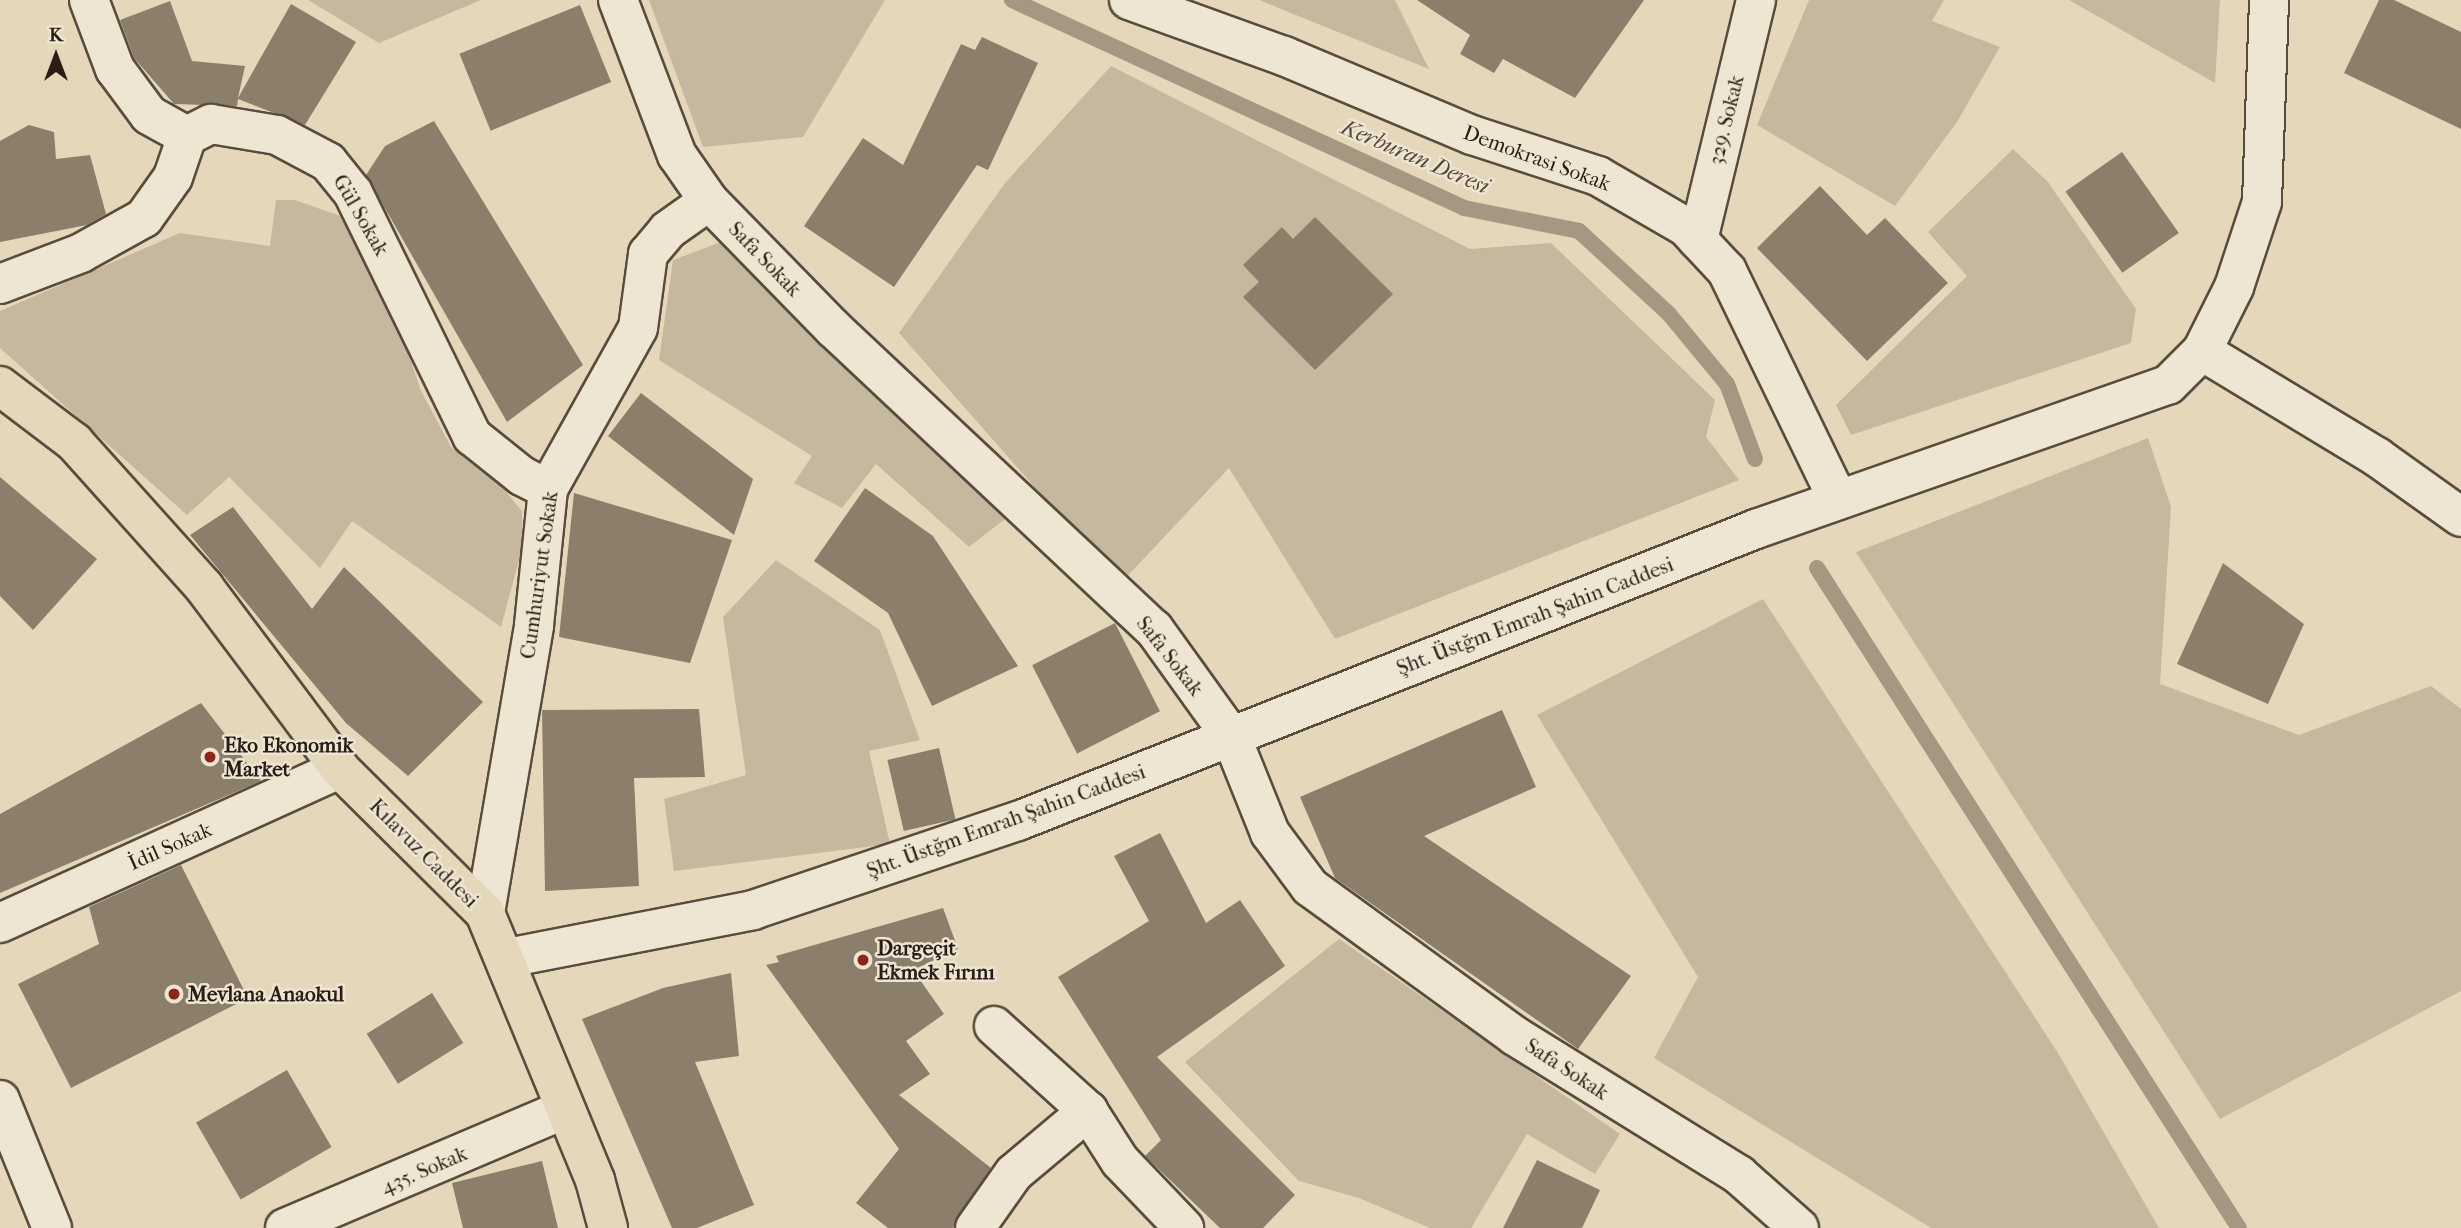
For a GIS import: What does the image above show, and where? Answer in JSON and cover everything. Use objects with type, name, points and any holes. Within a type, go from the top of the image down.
[{"type":"main road","name":"Kılavuz Caddesi","points":[[0,386],[74,442],[204,587],[340,769],[485,913],[507,958],[563,1110],[595,1180],[608,1228]]},
{"type":"street","points":[[0,284],[81,253],[144,218],[173,177],[187,136],[149,115],[115,69],[89,0]]},
{"type":"street","name":"Safa Sokak","points":[[618,0],[677,155],[709,201],[834,329],[1154,629],[1231,736],[1270,833],[1310,887],[1515,1035],[1740,1175],[1799,1228]]},
{"type":"street","name":"Demokrasi Sokak","points":[[1129,0],[1284,56],[1472,135],[1598,176],[1686,227],[1727,271],[1838,500]]},
{"type":"street","name":"329. Sokak","points":[[1698,240],[1756,0]]},
{"type":"street","name":"Şht. Üstğm Emrah Şahin Caddesi","points":[[507,958],[753,910],[1018,821],[1838,500],[2168,385],[2202,351],[2234,287],[2262,202],[2269,0]]},
{"type":"street","name":"Gül Sokak","points":[[187,136],[211,124],[264,133],[328,162],[353,193],[472,436],[522,476],[548,489]]},
{"type":"street","name":"Cumhuriyut Sokak","points":[[485,913],[534,625],[548,489],[638,328],[648,254],[668,230],[709,201]]},
{"type":"street","points":[[2202,351],[2377,457],[2461,517]]},
{"type":"street","name":"İdil Sokak","points":[[0,923],[340,769]]},
{"type":"street","points":[[994,1026],[1088,1111],[1120,1161],[1184,1228]]},
{"type":"street","points":[[0,1100],[52,1228]]},
{"type":"street","name":"435. Sokak","points":[[285,1228],[563,1110]]},
{"type":"street","points":[[975,1228],[1014,1173],[1088,1111]]},
{"type":"shaded area","points":[[308,0],[481,0],[379,43]]},
{"type":"shaded area","points":[[649,0],[885,0],[803,137],[703,147]]},
{"type":"shaded area","points":[[1259,0],[1395,0],[1429,69]]},
{"type":"shaded area","points":[[1809,0],[1944,0],[1932,21],[2000,47],[1957,122],[1895,206],[1757,125]]},
{"type":"shaded area","points":[[2069,0],[2220,0],[2215,83]]},
{"type":"shaded area","points":[[1111,66],[1470,249],[1551,243],[1715,400],[1706,437],[1739,480],[1335,639],[1229,468],[1120,584],[899,333],[1005,183]]},
{"type":"shaded area","points":[[2013,149],[2048,182],[2136,309],[2131,343],[1851,435],[1836,405],[1967,276],[1928,232]]},
{"type":"shaded area","points":[[276,200],[295,200],[346,218],[394,310],[421,391],[451,447],[496,480],[522,511],[522,549],[501,627],[352,521],[320,568],[229,477],[187,515],[0,348],[0,311],[180,233],[270,246]]},
{"type":"shaded area","points":[[729,239],[1005,519],[969,547],[876,464],[842,508],[794,483],[812,456],[659,360],[673,260]]},
{"type":"shaded area","points":[[2148,438],[2171,507],[2160,684],[2299,735],[2431,686],[2461,709],[2461,991],[2220,1119],[1856,552]]},
{"type":"shaded area","points":[[776,560],[880,630],[920,740],[869,751],[890,844],[674,871],[664,799],[746,775],[723,617]]},
{"type":"shaded area","points":[[1763,599],[2058,1053],[2159,1228],[1931,1228],[1654,1058],[1698,977],[1537,715]]},
{"type":"shaded area","points":[[1339,939],[1620,1134],[1595,1174],[1527,1134],[1471,1228],[1430,1228],[1359,1198],[1299,1181],[1185,1062]]},
{"type":"building","points":[[1417,0],[1644,0],[1575,98],[1503,59],[1494,73],[1460,54],[1470,35]]},
{"type":"building","points":[[2379,0],[2394,0],[2461,32],[2461,129],[2344,73]]},
{"type":"building","points":[[170,1],[192,61],[245,66],[238,98],[291,4],[356,42],[305,125],[238,99],[237,106],[174,104],[134,58],[120,20]]},
{"type":"building","points":[[580,5],[611,82],[491,131],[459,54]]},
{"type":"building","points":[[982,37],[1038,63],[988,170],[977,165],[894,287],[804,226],[863,138],[903,165],[961,44],[975,50]]},
{"type":"building","points":[[434,121],[583,365],[507,422],[366,175],[385,146]]},
{"type":"building","points":[[29,125],[54,132],[56,159],[90,155],[106,214],[87,225],[0,242],[0,141]]},
{"type":"building","points":[[2122,152],[2179,233],[2122,273],[2065,192]]},
{"type":"building","points":[[1820,186],[1867,235],[1885,218],[1948,283],[1867,361],[1757,248]]},
{"type":"building","points":[[1315,217],[1393,294],[1315,370],[1243,297],[1259,282],[1243,265],[1282,227],[1293,239]]},
{"type":"building","points":[[641,393],[753,479],[734,535],[608,436]]},
{"type":"building","points":[[0,477],[97,559],[33,630],[0,596]]},
{"type":"building","points":[[865,488],[933,536],[1018,666],[932,706],[888,613],[814,561]]},
{"type":"building","points":[[574,493],[732,540],[690,663],[559,637]]},
{"type":"building","points":[[233,507],[312,609],[344,567],[483,702],[408,776],[346,723],[190,535]]},
{"type":"building","points":[[2223,563],[2304,624],[2268,704],[2177,664]]},
{"type":"building","points":[[1115,623],[1160,711],[1077,753],[1032,665]]},
{"type":"building","points":[[201,703],[261,781],[0,893],[0,814]]},
{"type":"building","points":[[699,709],[705,777],[634,778],[639,886],[545,891],[542,710]]},
{"type":"building","points":[[1502,710],[1536,787],[1424,836],[1631,976],[1578,1049],[1335,878],[1300,797]]},
{"type":"building","points":[[939,748],[955,819],[904,831],[887,760]]},
{"type":"building","points":[[1160,833],[1206,923],[1240,900],[1285,966],[1157,1057],[1295,1195],[1263,1228],[1220,1228],[1145,1156],[1161,1140],[1058,977],[1149,921],[1114,856]]},
{"type":"building","points":[[181,865],[248,998],[71,1088],[18,984],[99,944],[89,907]]},
{"type":"building","points":[[943,908],[958,949],[913,970],[944,1014],[906,1041],[930,1074],[899,1095],[991,1168],[953,1228],[888,1228],[856,1203],[899,1149],[766,965],[779,962],[776,956]]},
{"type":"building","points":[[731,973],[739,1056],[695,1062],[754,1205],[697,1228],[672,1228],[582,1019],[663,988]]},
{"type":"building","points":[[432,993],[463,1043],[398,1084],[367,1034]]},
{"type":"building","points":[[287,1070],[332,1147],[241,1200],[196,1122]]},
{"type":"building","points":[[1537,1160],[1600,1190],[1582,1228],[1503,1228]]},
{"type":"building","points":[[542,1161],[558,1228],[463,1228],[452,1183]]},
{"type":"waterway","name":"Kerburan Deresi","points":[[1012,0],[1464,208],[1579,231],[1669,314],[1727,384],[1755,459]]},
{"type":"waterway","points":[[1817,568],[2239,1228]]},
{"type":"place","name":"Eko Ekonomik Market","points":[[210,757]]},
{"type":"place","name":"Dargeçit Ekmek Fırını","points":[[863,960]]},
{"type":"place","name":"Mevlana Anaokul","points":[[174,994]]}]
